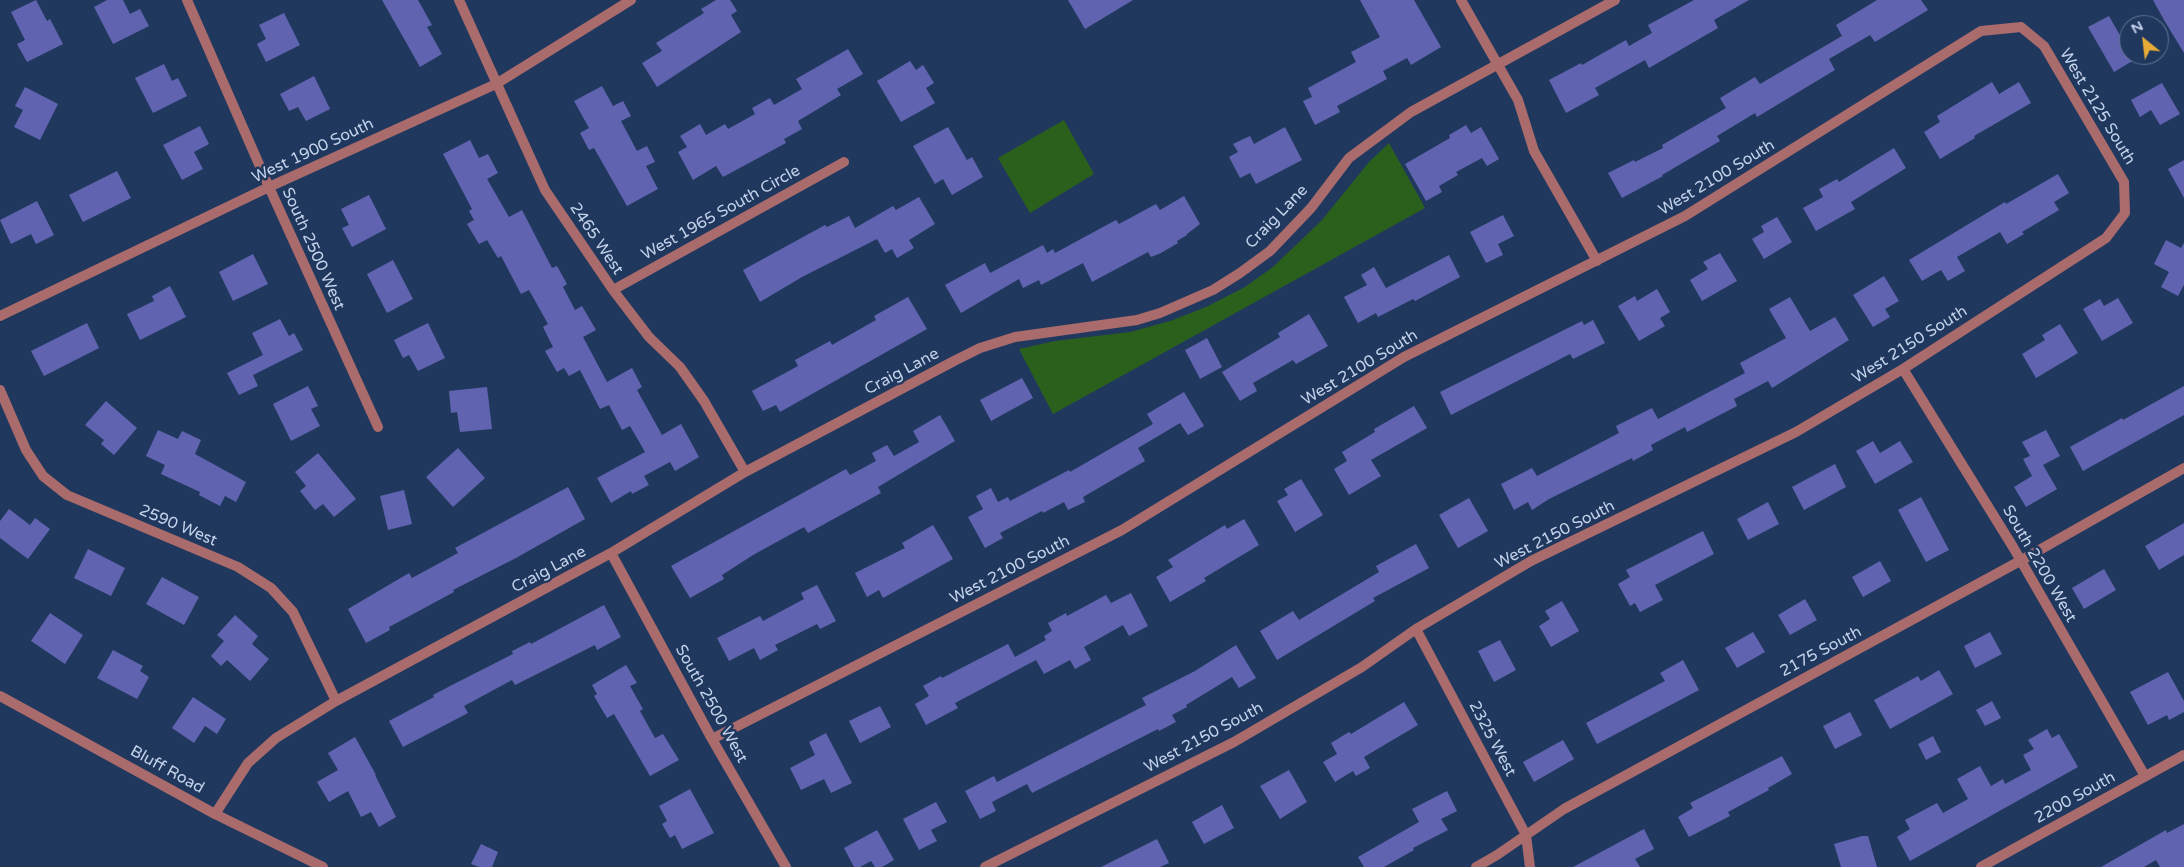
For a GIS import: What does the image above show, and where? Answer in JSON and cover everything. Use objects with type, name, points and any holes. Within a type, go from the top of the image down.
[{"type":"street","name":"South 2500 West","points":[[187,0],[378,428]]},
{"type":"street","name":"2465 West","points":[[459,0],[545,190],[613,290],[649,337],[680,368],[694,387],[745,472]]},
{"type":"street","name":"West 1900 South","points":[[0,316],[269,187],[496,84],[631,0]]},
{"type":"street","points":[[1461,0],[1518,100],[1534,151],[1597,261]]},
{"type":"street","name":"Craig Lane","points":[[215,814],[248,763],[276,738],[336,701],[611,553],[745,472],[980,348],[1015,337],[1137,320],[1160,313],[1213,290],[1270,251],[1310,208],[1349,158],[1411,112],[1615,0]]},
{"type":"street","name":"West 2125 South","points":[[2021,27],[2044,46],[2124,182],[2125,213]]},
{"type":"street","name":"West 2100 South","points":[[712,739],[1122,530],[1404,357],[1685,216],[1981,32],[2021,27]]},
{"type":"street","name":"West 1965 South Circle","points":[[613,290],[844,162]]},
{"type":"street","name":"West 2150 South","points":[[985,867],[1234,742],[1362,667],[1416,629],[1531,561],[1796,432],[1903,369],[2106,238],[2125,213]]},
{"type":"street","name":"South 2200 West","points":[[1903,369],[2020,561],[2145,776]]},
{"type":"street","name":"2590 West","points":[[0,390],[26,450],[43,476],[67,495],[238,567],[271,588],[293,612],[336,701]]},
{"type":"street","name":"2175 South","points":[[1476,867],[1498,855],[1564,809],[2020,561],[2184,468]]},
{"type":"street","name":"South 2500 West","points":[[611,553],[712,739],[786,867]]},
{"type":"street","name":"2325 West","points":[[1416,629],[1526,835],[1530,867]]},
{"type":"street","name":"Bluff Road","points":[[0,696],[215,814],[323,867]]},
{"type":"street","name":"2200 South","points":[[1981,867],[2184,755]]},
{"type":"green space","points":[[1064,120],[1094,174],[1030,213],[998,158]]},
{"type":"green space","points":[[1389,143],[1425,208],[1053,414],[1019,349],[1055,341],[1130,332],[1170,321],[1206,307],[1245,287],[1273,267],[1322,220],[1369,162]]},
{"type":"building","points":[[36,0],[47,21],[50,19],[63,44],[27,62],[17,44],[25,40],[11,12]]},
{"type":"building","points":[[107,0],[123,0],[130,14],[140,9],[149,26],[113,44],[94,7]]},
{"type":"building","points":[[382,0],[418,0],[432,25],[427,27],[442,54],[420,67]]},
{"type":"building","points":[[716,0],[730,0],[737,11],[731,15],[741,32],[657,87],[642,63],[662,51],[656,43],[704,13],[701,9]]},
{"type":"building","points":[[1068,0],[1133,0],[1085,29]]},
{"type":"building","points":[[1360,0],[1414,0],[1441,47],[1411,65],[1407,58],[1383,71],[1387,79],[1337,106],[1340,112],[1315,125],[1303,101],[1312,97],[1308,88],[1356,62],[1351,52],[1380,37]]},
{"type":"building","points":[[1694,0],[1749,0],[1714,20],[1718,28],[1649,68],[1645,60],[1595,88],[1599,95],[1566,113],[1549,80],[1581,63],[1582,65],[1626,40],[1629,46],[1652,33],[1648,25]]},
{"type":"building","points":[[1877,0],[1921,0],[1928,10],[1875,42],[1870,35],[1829,59],[1835,70],[1757,117],[1755,113],[1717,136],[1720,141],[1663,176],[1622,198],[1608,173],[1663,148],[1662,145],[1726,108],[1720,98],[1755,77],[1760,84],[1842,36],[1836,25]]},
{"type":"building","points":[[2153,0],[2184,0],[2184,53],[2169,28],[2169,15],[2161,15]]},
{"type":"building","points":[[284,13],[300,45],[266,62],[257,44],[266,39],[259,25]]},
{"type":"building","points":[[2109,16],[2119,34],[2119,65],[2126,65],[2114,72],[2088,27]]},
{"type":"building","points":[[848,49],[863,74],[837,89],[841,95],[798,121],[802,129],[784,139],[786,143],[723,177],[716,166],[693,180],[678,152],[687,147],[680,136],[700,124],[706,135],[725,124],[728,129],[755,114],[752,108],[770,98],[774,105],[802,89],[796,79]]},
{"type":"building","points":[[910,61],[916,70],[923,65],[934,83],[926,88],[935,103],[901,122],[877,81]]},
{"type":"building","points":[[164,64],[172,81],[178,78],[187,96],[153,113],[135,78]]},
{"type":"building","points":[[314,76],[330,109],[306,121],[298,107],[289,111],[280,94]]},
{"type":"building","points":[[1992,82],[1999,94],[2019,82],[2031,103],[1974,136],[1975,138],[1940,159],[1924,132],[1940,122],[1937,116]]},
{"type":"building","points":[[2162,83],[2180,114],[2160,125],[2151,110],[2140,117],[2131,100]]},
{"type":"building","points":[[602,86],[613,106],[623,101],[631,116],[621,121],[637,151],[647,146],[655,162],[646,166],[658,189],[627,206],[594,148],[589,150],[580,133],[589,128],[574,101]]},
{"type":"building","points":[[25,87],[58,104],[40,140],[14,127],[23,110],[15,106]]},
{"type":"building","points":[[1466,125],[1471,133],[1481,127],[1499,159],[1487,166],[1482,158],[1456,172],[1458,175],[1439,186],[1442,192],[1426,201],[1405,164],[1450,138],[1449,135]]},
{"type":"building","points":[[200,126],[209,144],[194,152],[203,169],[182,180],[163,145]]},
{"type":"building","points":[[948,127],[967,160],[972,157],[983,177],[952,195],[943,179],[935,184],[913,146]]},
{"type":"building","points":[[1285,127],[1302,160],[1256,184],[1250,173],[1240,178],[1229,157],[1238,152],[1233,144],[1250,136],[1254,144]]},
{"type":"building","points":[[470,140],[479,158],[488,154],[498,173],[487,179],[509,217],[522,210],[552,268],[557,266],[567,284],[563,287],[575,310],[582,306],[596,330],[583,337],[607,382],[632,368],[642,387],[637,390],[662,435],[681,424],[699,457],[675,471],[670,462],[644,476],[649,485],[632,494],[631,491],[611,503],[597,478],[645,452],[630,426],[622,430],[609,405],[600,409],[580,370],[569,376],[564,368],[557,372],[545,351],[553,347],[543,327],[548,324],[529,290],[521,294],[501,256],[498,258],[487,240],[479,244],[467,224],[474,220],[469,211],[472,209],[443,154]]},
{"type":"building","points":[[1894,148],[1906,168],[1851,202],[1855,209],[1816,231],[1803,208],[1823,197],[1819,189],[1837,179],[1839,182]]},
{"type":"building","points":[[2184,160],[2184,198],[2168,169]]},
{"type":"building","points":[[117,171],[131,198],[83,222],[69,195]]},
{"type":"building","points":[[2058,174],[2069,193],[2054,202],[2059,210],[2022,232],[2024,234],[2007,244],[2000,232],[1957,257],[1965,271],[1948,281],[1941,270],[1922,281],[1909,260],[2005,202],[2006,204]]},
{"type":"building","points":[[369,195],[386,229],[352,247],[342,228],[349,225],[341,209]]},
{"type":"building","points":[[1184,196],[1200,224],[1177,241],[1178,243],[1161,253],[1151,257],[1148,252],[1092,282],[1083,263],[1041,285],[1039,280],[1023,288],[1019,279],[961,313],[945,285],[985,263],[990,273],[1043,245],[1047,253],[1053,249],[1055,253],[1116,220],[1119,224],[1156,204],[1160,210]]},
{"type":"building","points":[[919,197],[935,224],[909,240],[914,248],[897,258],[892,249],[885,253],[877,239],[802,277],[760,302],[743,270],[825,225],[827,227],[849,216],[855,228],[893,206],[896,210]]},
{"type":"building","points":[[37,201],[54,235],[36,244],[31,234],[11,244],[0,220]]},
{"type":"building","points":[[1503,215],[1514,236],[1498,244],[1503,255],[1486,263],[1470,232]]},
{"type":"building","points":[[1777,217],[1792,242],[1764,259],[1752,239],[1764,232],[1761,226]]},
{"type":"building","points":[[2166,240],[2181,248],[2184,243],[2184,285],[2178,296],[2161,287],[2169,272],[2154,264]]},
{"type":"building","points":[[1720,253],[1737,281],[1702,301],[1690,280],[1708,269],[1703,262]]},
{"type":"building","points":[[253,254],[268,284],[233,301],[219,272]]},
{"type":"building","points":[[1449,255],[1460,277],[1415,301],[1413,299],[1378,317],[1376,313],[1358,323],[1344,297],[1367,285],[1361,275],[1374,267],[1386,288]]},
{"type":"building","points":[[393,260],[413,299],[387,313],[367,274]]},
{"type":"building","points":[[1884,276],[1899,301],[1885,309],[1890,317],[1873,327],[1853,295]]},
{"type":"building","points":[[170,286],[186,317],[140,340],[127,314],[154,301],[152,296]]},
{"type":"building","points":[[1657,289],[1670,312],[1660,318],[1665,326],[1639,341],[1618,306],[1635,296],[1637,301]]},
{"type":"building","points":[[908,297],[927,329],[780,412],[776,405],[763,411],[752,391],[798,366],[795,360],[830,341],[832,345],[876,320],[874,316]]},
{"type":"building","points":[[1790,297],[1810,331],[1835,317],[1849,340],[1772,388],[1768,381],[1734,399],[1737,406],[1687,432],[1685,427],[1651,445],[1653,450],[1633,461],[1632,458],[1549,499],[1532,510],[1528,502],[1514,510],[1501,484],[1532,468],[1537,476],[1619,433],[1616,426],[1652,408],[1658,419],[1745,373],[1740,363],[1786,338],[1769,309]]},
{"type":"building","points":[[2118,298],[2133,323],[2102,341],[2083,309],[2100,299],[2104,306]]},
{"type":"building","points":[[1309,314],[1328,346],[1296,364],[1293,360],[1253,383],[1257,391],[1240,401],[1222,372],[1280,337],[1278,333]]},
{"type":"building","points":[[280,319],[289,336],[294,333],[303,350],[253,375],[258,386],[239,395],[227,373],[263,355],[252,333]]},
{"type":"building","points":[[1593,320],[1605,343],[1573,359],[1570,354],[1451,415],[1440,392],[1582,321],[1584,325]]},
{"type":"building","points":[[87,323],[99,348],[44,376],[31,351]]},
{"type":"building","points":[[428,323],[445,358],[418,371],[409,355],[403,358],[394,340]]},
{"type":"building","points":[[2060,324],[2078,353],[2036,378],[2022,354],[2045,340],[2042,335]]},
{"type":"building","points":[[1207,338],[1222,367],[1200,379],[1185,350]]},
{"type":"building","points":[[1022,378],[1033,398],[991,421],[980,400]]},
{"type":"building","points":[[308,386],[318,406],[311,409],[320,426],[291,441],[273,404]]},
{"type":"building","points":[[2184,386],[2184,415],[2083,471],[2070,447]]},
{"type":"building","points":[[487,387],[492,429],[460,432],[457,412],[451,413],[449,391]]},
{"type":"building","points":[[1184,392],[1204,426],[1188,435],[1180,423],[1138,448],[1145,461],[1083,497],[1085,502],[1068,510],[1064,502],[1043,513],[1042,511],[1000,533],[1003,538],[985,548],[968,517],[983,509],[976,496],[991,488],[998,502],[1008,497],[1010,501],[1069,470],[1070,472],[1153,424],[1147,414]]},
{"type":"building","points":[[106,401],[137,428],[114,455],[101,444],[104,440],[85,425]]},
{"type":"building","points":[[1414,406],[1427,428],[1371,460],[1381,476],[1349,495],[1334,469],[1347,461],[1342,452],[1375,432],[1374,429]]},
{"type":"building","points":[[940,415],[955,441],[878,487],[881,493],[808,533],[804,527],[753,555],[722,575],[724,579],[690,598],[671,566],[846,469],[850,475],[876,461],[872,453],[887,445],[894,456],[919,442],[913,431]]},
{"type":"building","points":[[158,430],[178,439],[182,431],[201,440],[195,454],[246,482],[236,502],[225,496],[220,506],[199,495],[200,492],[161,474],[165,465],[146,456]]},
{"type":"building","points":[[2046,430],[2060,456],[2043,465],[2057,489],[2026,507],[2014,487],[2032,476],[2023,459],[2030,456],[2022,442]]},
{"type":"building","points":[[1873,441],[1880,453],[1900,441],[1913,462],[1875,484],[1856,451]]},
{"type":"building","points":[[458,448],[485,478],[453,507],[426,477]]},
{"type":"building","points":[[318,453],[356,499],[334,517],[323,504],[315,510],[300,491],[306,486],[295,472]]},
{"type":"building","points":[[1835,464],[1846,487],[1804,510],[1792,487]]},
{"type":"building","points":[[1301,479],[1323,515],[1295,532],[1277,501],[1288,495],[1284,489]]},
{"type":"building","points":[[568,487],[585,519],[516,558],[453,590],[454,592],[389,627],[390,630],[366,643],[348,609],[409,573],[412,578],[458,553],[455,548]]},
{"type":"building","points":[[404,490],[412,524],[388,530],[380,496]]},
{"type":"building","points":[[1921,497],[1949,550],[1926,562],[1898,510]]},
{"type":"building","points":[[1469,498],[1488,531],[1458,548],[1439,515]]},
{"type":"building","points":[[1768,502],[1779,524],[1748,540],[1737,519]]},
{"type":"building","points":[[9,509],[30,525],[35,518],[50,529],[28,559],[0,538],[0,521]]},
{"type":"building","points":[[1244,519],[1259,545],[1204,578],[1206,581],[1170,602],[1156,577],[1173,567],[1168,560],[1225,525],[1227,529]]},
{"type":"building","points":[[2184,523],[2184,555],[2159,570],[2145,546]]},
{"type":"building","points":[[933,525],[953,559],[883,598],[879,590],[867,597],[855,573],[905,548],[902,543]]},
{"type":"building","points":[[1703,531],[1714,554],[1655,585],[1663,600],[1640,612],[1635,603],[1630,606],[1618,584],[1630,577],[1626,570]]},
{"type":"building","points":[[1416,544],[1429,568],[1373,598],[1375,601],[1277,660],[1260,631],[1293,611],[1299,620],[1379,572],[1376,566]]},
{"type":"building","points":[[88,549],[125,568],[111,596],[74,578]]},
{"type":"building","points":[[1880,561],[1891,581],[1863,597],[1852,577]]},
{"type":"building","points":[[2104,569],[2116,590],[2084,609],[2072,588]]},
{"type":"building","points":[[162,577],[199,597],[184,625],[146,604]]},
{"type":"building","points":[[817,585],[836,621],[820,629],[817,624],[775,645],[778,650],[760,660],[754,648],[729,661],[717,638],[760,616],[763,621],[804,599],[801,593]]},
{"type":"building","points":[[1131,593],[1148,626],[1129,636],[1123,625],[1084,647],[1091,660],[1075,669],[1070,660],[1044,674],[1036,660],[955,703],[958,708],[926,725],[915,704],[929,696],[923,686],[1008,644],[1015,657],[1046,640],[1044,636],[1052,631],[1048,623],[1066,613],[1067,616],[1106,595],[1111,603]]},
{"type":"building","points":[[1805,599],[1817,620],[1790,635],[1778,615]]},
{"type":"building","points":[[1562,601],[1579,631],[1551,647],[1539,626],[1550,619],[1545,611]]},
{"type":"building","points":[[604,605],[621,637],[597,650],[595,645],[515,685],[512,680],[464,706],[468,713],[403,747],[389,721],[434,697],[433,695],[513,654],[512,651],[530,642],[531,644]]},
{"type":"building","points":[[50,613],[83,635],[65,664],[31,641]]},
{"type":"building","points":[[235,615],[258,636],[252,644],[269,659],[250,681],[227,660],[221,666],[211,656],[224,641],[217,635]]},
{"type":"building","points":[[1753,632],[1765,652],[1737,668],[1725,648]]},
{"type":"building","points":[[1990,632],[2002,654],[1975,668],[1964,646]]},
{"type":"building","points":[[1500,640],[1516,670],[1494,682],[1478,651]]},
{"type":"building","points":[[1236,645],[1256,678],[1239,688],[1232,677],[1172,715],[1176,722],[1159,731],[1158,729],[1032,793],[1027,784],[992,802],[996,811],[980,819],[965,791],[994,776],[997,782],[1146,705],[1142,698],[1195,671]]},
{"type":"building","points":[[113,650],[143,666],[140,671],[149,677],[137,699],[97,678]]},
{"type":"building","points":[[1683,660],[1699,690],[1597,744],[1586,723],[1665,681],[1660,673]]},
{"type":"building","points":[[626,665],[637,683],[630,686],[643,709],[640,711],[655,738],[663,734],[679,760],[650,776],[614,714],[607,718],[594,696],[597,694],[592,685]]},
{"type":"building","points":[[1939,670],[1953,694],[1890,729],[1874,700],[1918,676],[1921,681]]},
{"type":"building","points":[[2168,672],[2184,701],[2184,712],[2169,720],[2167,715],[2148,725],[2130,692]]},
{"type":"building","points":[[193,697],[226,719],[217,734],[205,726],[194,743],[172,728]]},
{"type":"building","points":[[1992,701],[2001,718],[1985,726],[1976,710]]},
{"type":"building","points":[[1404,702],[1418,725],[1364,757],[1370,768],[1356,776],[1353,771],[1335,782],[1323,762],[1337,754],[1331,743],[1349,732],[1351,734]]},
{"type":"building","points":[[880,706],[891,727],[860,743],[849,721]]},
{"type":"building","points":[[1850,712],[1862,735],[1835,749],[1823,726]]},
{"type":"building","points":[[2047,729],[2052,738],[2059,734],[2078,767],[1910,861],[1897,837],[1910,829],[1905,820],[1937,803],[1943,813],[1968,799],[1957,779],[1980,766],[1991,786],[2003,779],[2005,784],[2031,770],[2023,755],[2034,749],[2028,740]]},
{"type":"building","points":[[826,733],[852,783],[831,793],[824,779],[801,790],[790,768],[815,755],[809,742]]},
{"type":"building","points":[[1933,736],[1941,752],[1926,760],[1918,744]]},
{"type":"building","points":[[355,737],[396,817],[379,827],[371,812],[361,817],[348,791],[329,802],[317,782],[338,770],[328,753]]},
{"type":"building","points":[[1563,740],[1574,759],[1534,782],[1523,762]]},
{"type":"building","points":[[1782,756],[1792,774],[1768,788],[1769,790],[1728,812],[1730,816],[1689,837],[1678,817],[1693,808],[1690,803]]},
{"type":"building","points":[[1289,770],[1307,802],[1280,819],[1260,786]]},
{"type":"building","points":[[690,789],[714,833],[682,849],[675,835],[670,838],[662,824],[667,821],[659,806]]},
{"type":"building","points":[[1447,791],[1457,811],[1441,819],[1448,830],[1413,848],[1414,850],[1384,867],[1364,867],[1358,857],[1419,822],[1412,809]]},
{"type":"building","points":[[936,802],[947,822],[931,830],[937,841],[919,850],[903,819]]},
{"type":"building","points":[[1222,805],[1234,828],[1204,844],[1192,822]]},
{"type":"building","points":[[2184,824],[2184,867],[2160,867],[2156,860],[2144,867],[2101,867],[2166,830],[2167,833]]},
{"type":"building","points":[[1644,829],[1654,849],[1635,859],[1640,867],[1573,867]]},
{"type":"building","points":[[877,830],[894,860],[882,867],[875,867],[871,861],[860,867],[854,867],[844,848]]},
{"type":"building","points":[[1868,836],[1877,867],[1841,867],[1834,844]]},
{"type":"building","points":[[1157,839],[1169,863],[1160,867],[1101,867]]},
{"type":"building","points":[[481,844],[498,852],[492,867],[479,867],[471,864]]}]
